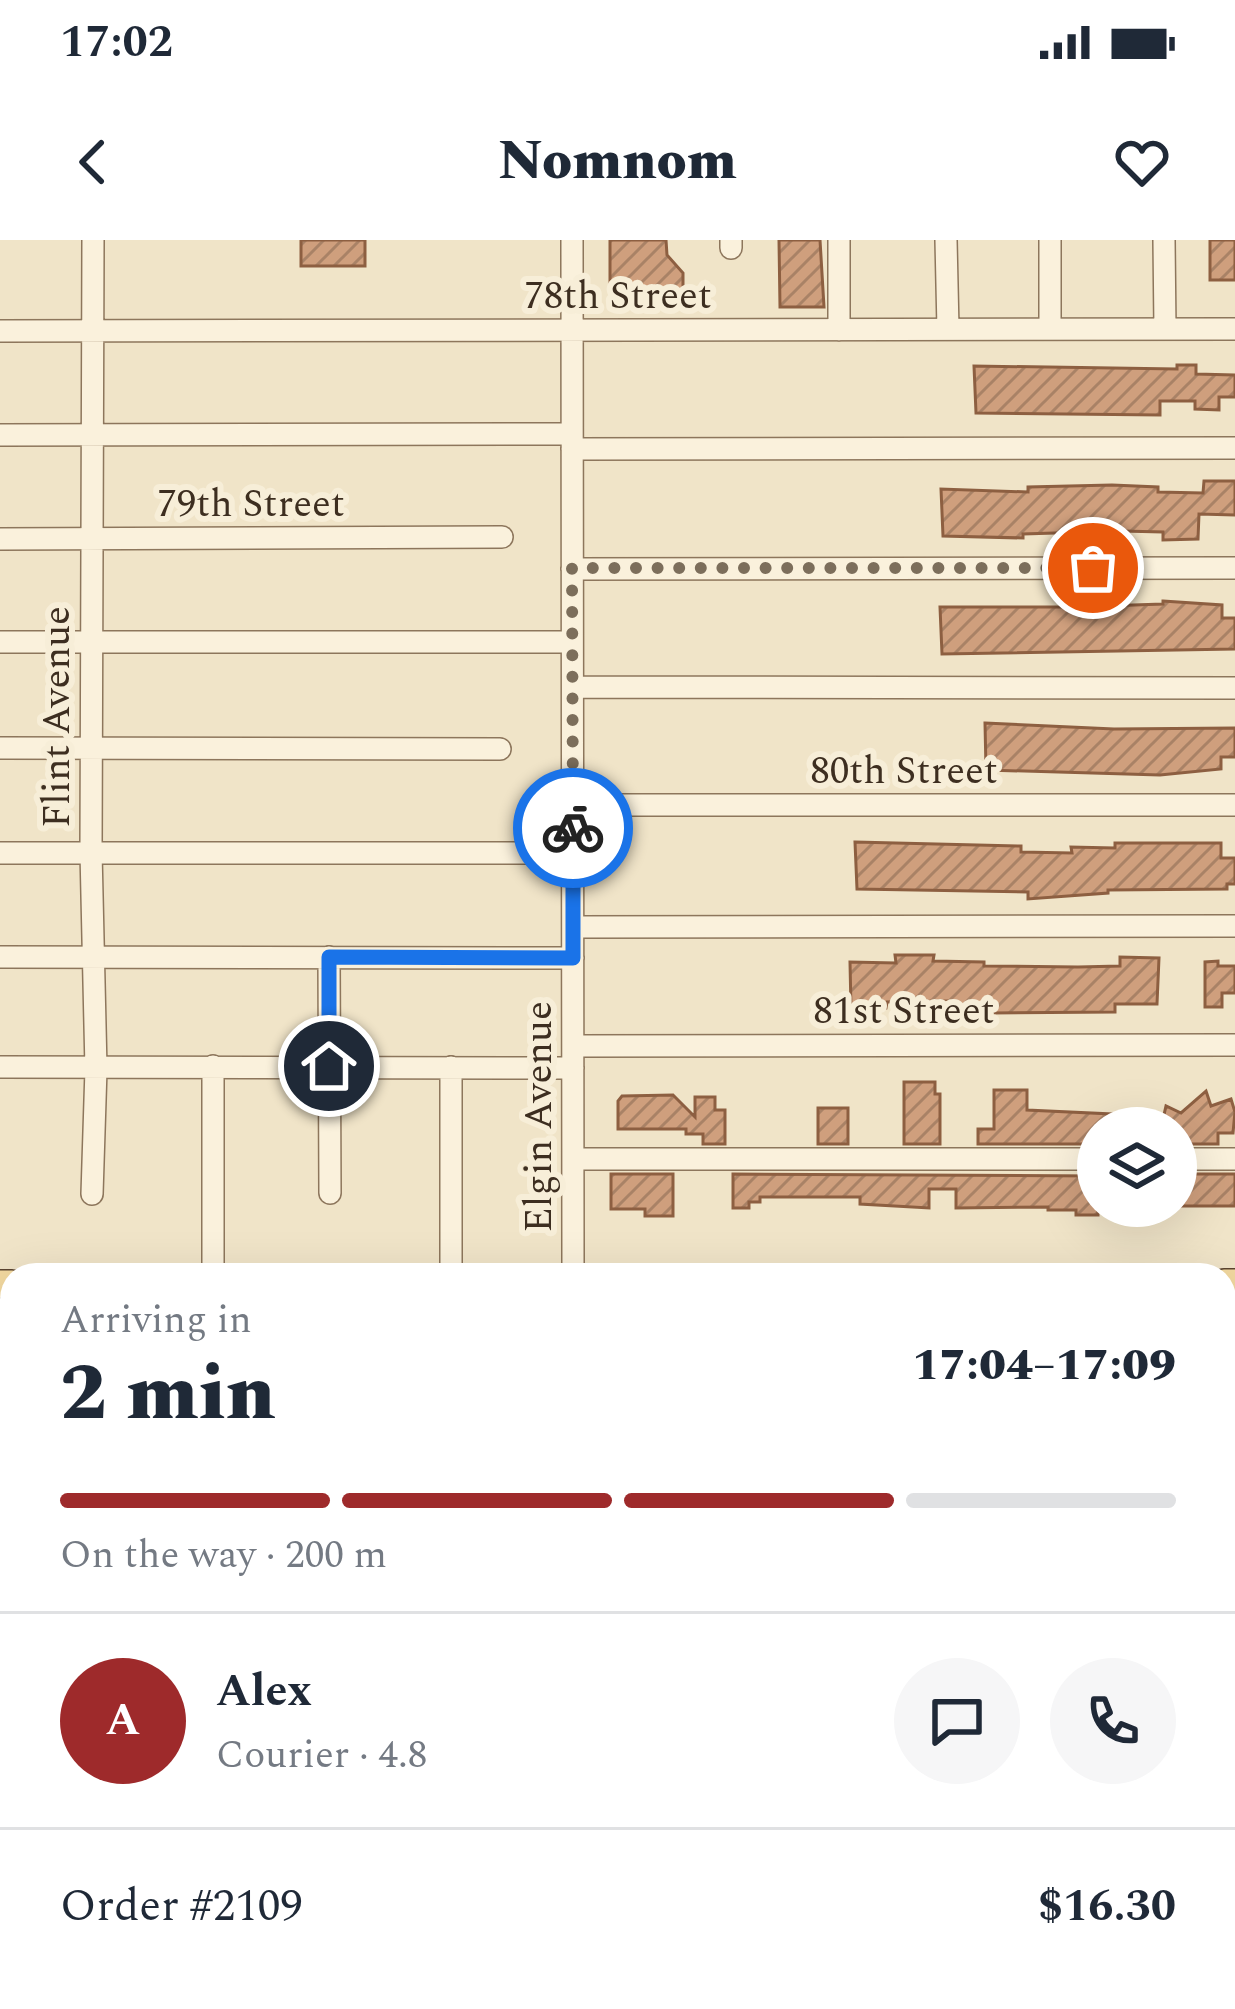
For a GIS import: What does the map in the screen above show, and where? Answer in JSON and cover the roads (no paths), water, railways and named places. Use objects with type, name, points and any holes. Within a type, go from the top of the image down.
[{"type":"street","name":"Flint Avenue","points":[[92,1194],[96,1069],[91,958],[93,240]]},
{"type":"street","name":"Elgin Avenue","points":[[572,240],[573,1263]]},
{"type":"street","points":[[839,240],[839,329]]},
{"type":"street","points":[[946,240],[947,329]]},
{"type":"street","points":[[1050,240],[1050,329]]},
{"type":"street","points":[[1164,240],[1166,329]]},
{"type":"street","name":"78th Street","points":[[0,331],[1235,329]]},
{"type":"street","points":[[0,435],[1235,448]]},
{"type":"street","name":"79th Street","points":[[0,538],[502,537]]},
{"type":"street","points":[[572,568],[1235,568]]},
{"type":"street","points":[[0,642],[572,642]]},
{"type":"street","points":[[573,687],[1235,688]]},
{"type":"street","points":[[0,748],[500,749]]},
{"type":"street","name":"80th Street","points":[[573,805],[1235,805]]},
{"type":"street","points":[[0,853],[573,853]]},
{"type":"street","points":[[573,927],[1235,926]]},
{"type":"street","points":[[0,957],[573,958]]},
{"type":"street","points":[[329,957],[330,1193]]},
{"type":"street","name":"81st Street","points":[[0,1067],[451,1067],[573,1057],[1235,1045]]},
{"type":"street","points":[[213,1066],[213,1263]]},
{"type":"street","points":[[451,1067],[451,1263]]},
{"type":"street","points":[[573,1159],[1077,1159]]},
{"type":"street","points":[[1197,1159],[1235,1159]]}]
